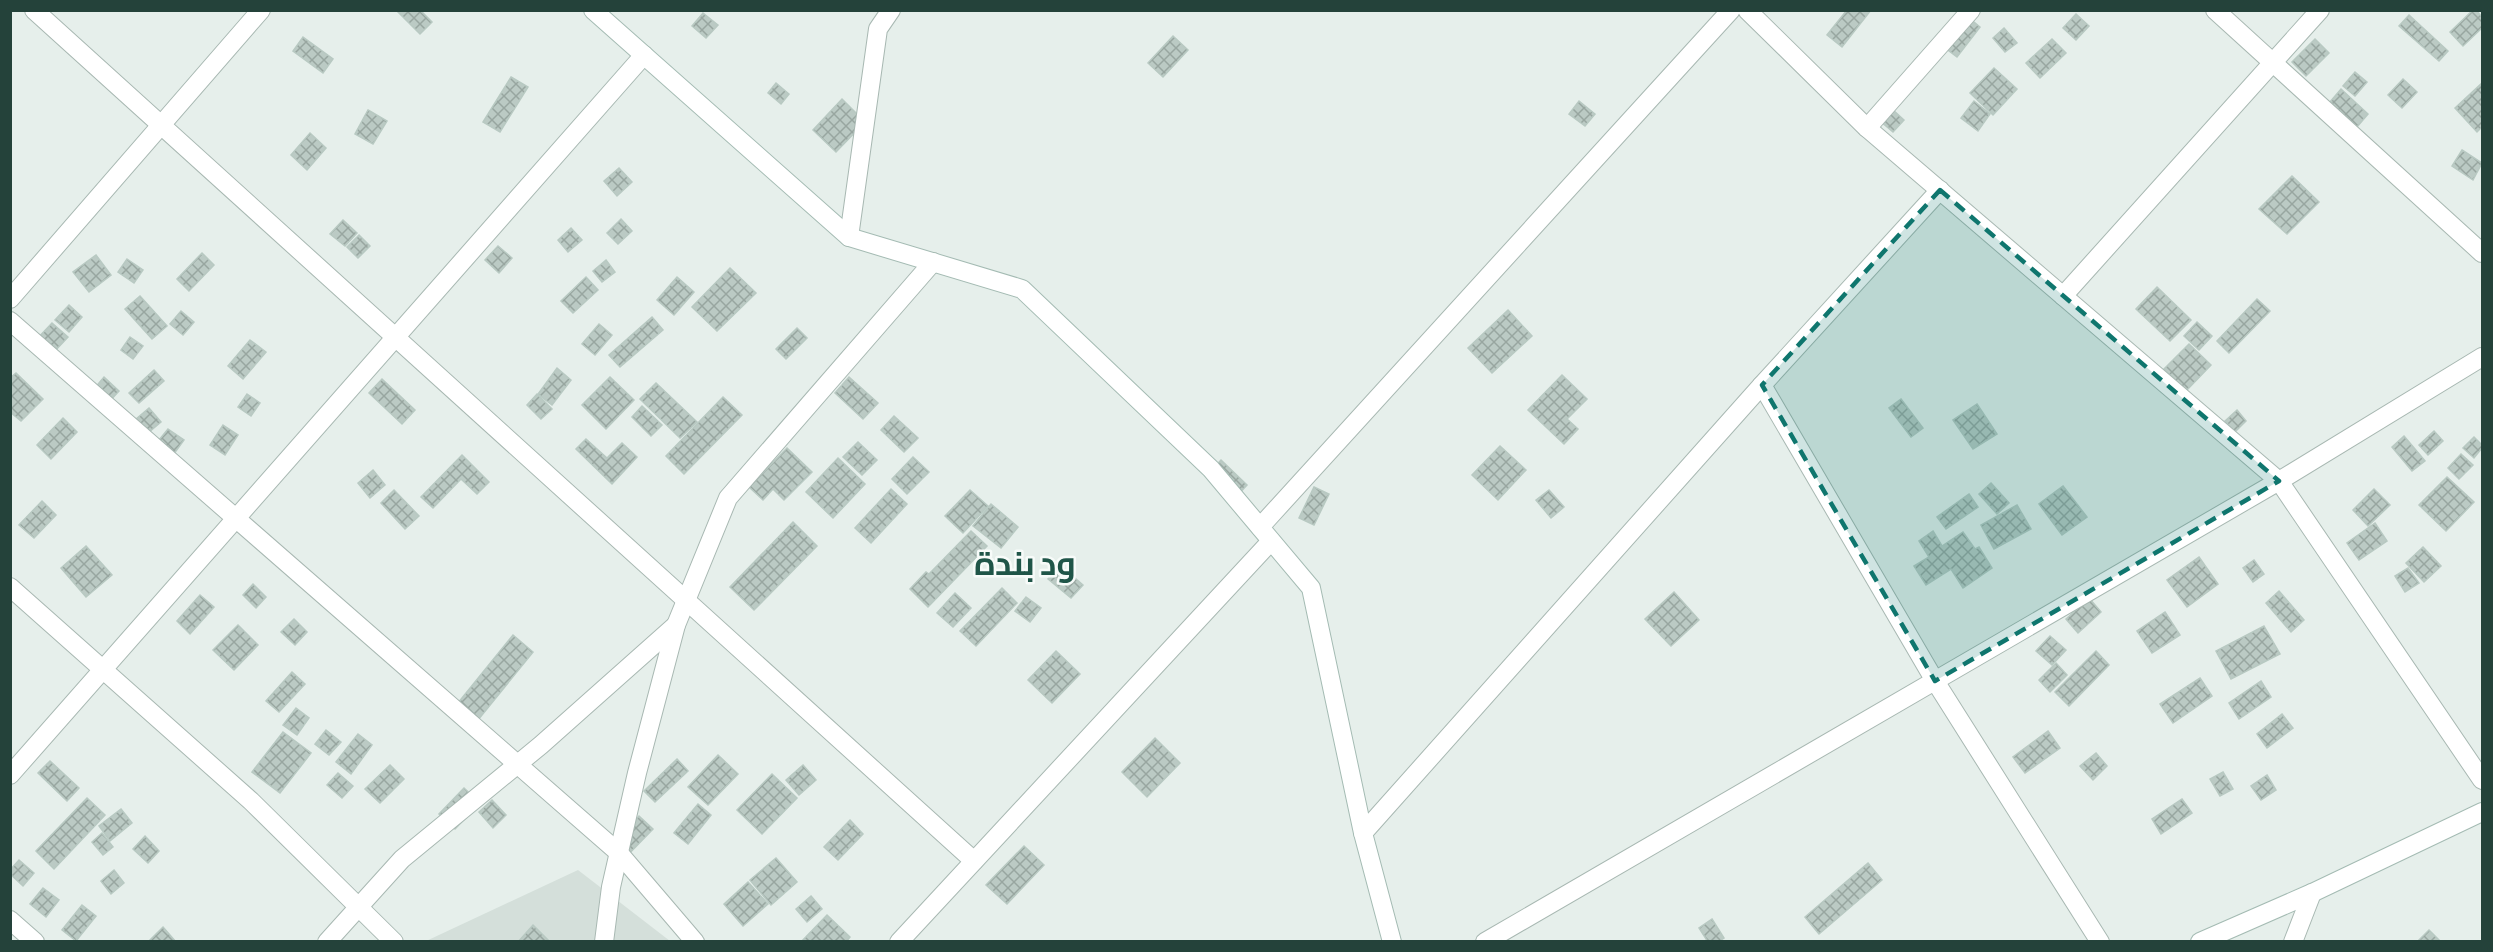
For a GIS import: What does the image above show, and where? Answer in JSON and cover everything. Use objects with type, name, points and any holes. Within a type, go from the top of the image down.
[{"type":"street","points":[[34,10],[974,861]]},
{"type":"street","points":[[10,299],[261,10]]},
{"type":"street","points":[[593,10],[849,237],[1022,289],[1211,469],[1311,588],[1363,833],[1392,942]]},
{"type":"street","points":[[849,237],[878,29],[891,10]]},
{"type":"street","points":[[899,942],[1266,534],[1731,10]]},
{"type":"street","points":[[1747,10],[1867,128],[2279,481],[2482,780]]},
{"type":"street","points":[[1867,128],[1971,10]]},
{"type":"street","points":[[2215,10],[2482,253]]},
{"type":"street","points":[[2063,296],[2320,10]]},
{"type":"street","points":[[10,775],[644,55]]},
{"type":"street","points":[[1363,833],[1762,385],[1940,190]]},
{"type":"street","points":[[604,942],[611,887],[637,772],[676,625],[728,498],[933,262]]},
{"type":"street","points":[[10,321],[619,853],[695,942]]},
{"type":"street","points":[[1485,942],[2279,481],[2482,357]]},
{"type":"street","points":[[1762,385],[1935,681],[2100,942]]},
{"type":"street","points":[[10,587],[251,801],[394,942]]},
{"type":"street","points":[[327,942],[402,859],[518,764],[676,625]]},
{"type":"street","points":[[2199,942],[2312,893],[2482,812]]},
{"type":"street","points":[[2293,942],[2312,893]]},
{"type":"street","points":[[10,920],[35,942]]},
{"type":"highlighted area","points":[[1940,190],[2279,481],[1935,681],[1762,385]]},
{"type":"shaded area","points":[[578,870],[670,941],[424,942]]},
{"type":"building","points":[[396,10],[420,10],[432,22],[420,34]]},
{"type":"building","points":[[1847,10],[1871,10],[1842,47],[1827,35]]},
{"type":"building","points":[[2473,10],[2476,10],[2482,17],[2482,28],[2463,46],[2450,32]]},
{"type":"building","points":[[703,13],[718,25],[706,38],[692,26]]},
{"type":"building","points":[[2076,14],[2089,26],[2076,40],[2063,28]]},
{"type":"building","points":[[2409,15],[2448,51],[2439,61],[2399,26]]},
{"type":"building","points":[[1968,17],[1980,27],[1957,57],[1944,47]]},
{"type":"building","points":[[2004,28],[2017,43],[2005,52],[1993,38]]},
{"type":"building","points":[[1173,36],[1188,50],[1163,77],[1148,63]]},
{"type":"building","points":[[303,37],[333,59],[323,73],[293,51]]},
{"type":"building","points":[[2052,39],[2066,53],[2040,78],[2026,63]]},
{"type":"building","points":[[2315,39],[2329,53],[2306,76],[2292,62]]},
{"type":"building","points":[[1994,68],[2017,89],[1993,115],[1970,93]]},
{"type":"building","points":[[2355,72],[2367,82],[2355,96],[2343,86]]},
{"type":"building","points":[[511,77],[528,87],[500,132],[483,122]]},
{"type":"building","points":[[2403,79],[2417,92],[2402,108],[2388,95]]},
{"type":"building","points":[[776,83],[789,94],[781,104],[768,93]]},
{"type":"building","points":[[2482,83],[2482,127],[2477,132],[2455,108]]},
{"type":"building","points":[[2341,89],[2368,114],[2357,127],[2330,102]]},
{"type":"building","points":[[842,99],[865,122],[836,152],[813,130]]},
{"type":"building","points":[[1579,101],[1595,114],[1585,126],[1569,114]]},
{"type":"building","points":[[1974,101],[1990,114],[1978,131],[1961,118]]},
{"type":"building","points":[[1892,109],[1904,120],[1893,132],[1880,121]]},
{"type":"building","points":[[368,110],[387,121],[373,144],[355,134]]},
{"type":"building","points":[[310,133],[326,148],[307,170],[291,155]]},
{"type":"building","points":[[2462,150],[2482,163],[2473,180],[2452,166]]},
{"type":"building","points":[[619,168],[632,182],[617,196],[604,181]]},
{"type":"building","points":[[2292,176],[2319,202],[2287,234],[2259,209]]},
{"type":"building","points":[[621,219],[632,231],[618,244],[607,233]]},
{"type":"building","points":[[343,220],[357,233],[345,246],[330,234]]},
{"type":"building","points":[[571,228],[582,240],[568,252],[558,240]]},
{"type":"building","points":[[359,235],[370,246],[358,258],[347,247]]},
{"type":"building","points":[[498,246],[512,258],[499,273],[485,260]]},
{"type":"building","points":[[202,253],[214,265],[189,291],[177,279]]},
{"type":"building","points":[[96,255],[111,275],[89,292],[73,272]]},
{"type":"building","points":[[127,259],[143,270],[134,283],[118,272]]},
{"type":"building","points":[[606,260],[615,272],[602,282],[593,271]]},
{"type":"building","points":[[730,268],[756,293],[717,331],[692,307]]},
{"type":"building","points":[[586,277],[598,290],[573,313],[561,301]]},
{"type":"building","points":[[677,277],[694,292],[674,315],[657,300]]},
{"type":"building","points":[[2157,287],[2191,320],[2170,341],[2136,309]]},
{"type":"building","points":[[140,296],[167,326],[152,339],[125,309]]},
{"type":"building","points":[[2257,299],[2270,311],[2229,353],[2217,341]]},
{"type":"building","points":[[69,305],[82,317],[69,332],[55,320]]},
{"type":"building","points":[[1508,310],[1532,336],[1492,373],[1468,348]]},
{"type":"building","points":[[181,311],[194,322],[183,335],[170,324]]},
{"type":"building","points":[[652,317],[663,330],[620,367],[609,355]]},
{"type":"building","points":[[2197,322],[2212,336],[2199,350],[2184,336]]},
{"type":"building","points":[[52,323],[68,337],[53,353],[37,339]]},
{"type":"building","points":[[599,324],[612,335],[595,355],[582,344]]},
{"type":"building","points":[[797,328],[807,338],[786,359],[776,349]]},
{"type":"building","points":[[130,337],[143,346],[133,359],[121,350]]},
{"type":"building","points":[[250,340],[266,352],[243,379],[228,366]]},
{"type":"building","points":[[2189,344],[2211,365],[2186,391],[2164,369]]},
{"type":"building","points":[[557,368],[571,380],[552,405],[538,394]]},
{"type":"building","points":[[154,370],[164,381],[139,403],[129,393]]},
{"type":"building","points":[[16,373],[43,399],[21,421],[10,412],[10,378]]},
{"type":"building","points":[[1562,375],[1587,399],[1567,419],[1578,429],[1564,444],[1528,410]]},
{"type":"building","points":[[104,377],[119,391],[108,403],[94,389]]},
{"type":"building","points":[[610,377],[634,400],[606,429],[582,405]]},
{"type":"building","points":[[849,377],[878,403],[863,419],[835,393]]},
{"type":"building","points":[[382,379],[415,410],[402,424],[369,393]]},
{"type":"building","points":[[656,383],[697,422],[680,438],[640,399]]},
{"type":"building","points":[[247,394],[260,403],[251,416],[238,407]]},
{"type":"building","points":[[537,394],[552,409],[541,419],[527,405]]},
{"type":"building","points":[[723,397],[742,415],[684,474],[666,456]]},
{"type":"building","points":[[1901,399],[1923,428],[1911,437],[1889,408]]},
{"type":"building","points":[[1977,404],[1997,434],[1973,449],[1953,420]]},
{"type":"building","points":[[642,406],[662,425],[651,436],[632,417]]},
{"type":"building","points":[[149,408],[161,422],[148,433],[136,419]]},
{"type":"building","points":[[2237,410],[2246,421],[2235,432],[2225,421]]},
{"type":"building","points":[[894,416],[918,438],[904,452],[881,430]]},
{"type":"building","points":[[63,418],[77,432],[51,459],[37,445]]},
{"type":"building","points":[[223,425],[238,435],[225,455],[210,445]]},
{"type":"building","points":[[168,429],[184,440],[171,458],[155,445]]},
{"type":"building","points":[[2434,431],[2443,441],[2428,455],[2419,445]]},
{"type":"building","points":[[2404,436],[2425,461],[2412,471],[2392,447]]},
{"type":"building","points":[[2474,437],[2482,448],[2474,458],[2463,448]]},
{"type":"building","points":[[586,439],[607,458],[622,443],[637,457],[612,484],[576,449]]},
{"type":"building","points":[[858,442],[877,460],[862,475],[843,457]]},
{"type":"building","points":[[1500,446],[1526,470],[1498,500],[1472,475]]},
{"type":"building","points":[[787,448],[812,472],[784,500],[773,489],[763,500],[749,487]]},
{"type":"building","points":[[2461,454],[2473,465],[2459,479],[2448,468]]},
{"type":"building","points":[[462,455],[489,482],[477,494],[461,479],[433,508],[421,497]]},
{"type":"building","points":[[913,457],[929,472],[907,494],[892,479]]},
{"type":"building","points":[[838,458],[865,484],[833,518],[806,492]]},
{"type":"building","points":[[1221,460],[1247,485],[1233,500],[1207,475]]},
{"type":"building","points":[[373,470],[385,485],[370,498],[358,483]]},
{"type":"building","points":[[2447,477],[2474,502],[2446,531],[2419,505]]},
{"type":"building","points":[[1991,483],[2009,503],[1997,514],[1979,494]]},
{"type":"building","points":[[2063,486],[2087,517],[2062,535],[2039,504]]},
{"type":"building","points":[[1314,487],[1329,494],[1314,525],[1299,518]]},
{"type":"building","points":[[891,489],[907,504],[871,543],[855,528]]},
{"type":"building","points":[[2374,489],[2390,505],[2368,526],[2353,510]]},
{"type":"building","points":[[394,490],[419,516],[405,529],[381,503]]},
{"type":"building","points":[[970,490],[988,506],[963,533],[945,516]]},
{"type":"building","points":[[1549,490],[1564,507],[1551,518],[1536,500]]},
{"type":"building","points":[[1969,494],[1978,507],[1946,529],[1937,517]]},
{"type":"building","points":[[42,501],[56,515],[34,538],[19,525]]},
{"type":"building","points":[[991,504],[1018,527],[1001,548],[973,526]]},
{"type":"building","points":[[2017,505],[2031,529],[1994,549],[1981,525]]},
{"type":"building","points":[[793,522],[817,546],[754,610],[730,587]]},
{"type":"building","points":[[2375,523],[2387,541],[2359,560],[2347,543]]},
{"type":"building","points":[[971,531],[987,546],[928,607],[910,589],[926,572],[929,574]]},
{"type":"building","points":[[1933,531],[1942,546],[1963,532],[1975,549],[1979,547],[1992,568],[1963,588],[1951,569],[1926,585],[1914,566],[1929,557],[1919,541]]},
{"type":"building","points":[[86,546],[112,575],[86,597],[61,568]]},
{"type":"building","points":[[2423,547],[2441,566],[2424,582],[2406,563]]},
{"type":"building","points":[[2199,557],[2218,584],[2187,607],[2167,580]]},
{"type":"building","points":[[2254,560],[2264,574],[2253,582],[2243,568]]},
{"type":"building","points":[[1060,565],[1083,585],[1071,598],[1048,579]]},
{"type":"building","points":[[2408,568],[2419,583],[2405,592],[2395,576]]},
{"type":"building","points":[[253,584],[266,597],[256,608],[243,595]]},
{"type":"building","points":[[1002,588],[1017,603],[976,646],[960,631]]},
{"type":"building","points":[[2279,591],[2304,620],[2291,632],[2266,603]]},
{"type":"building","points":[[1674,592],[1699,620],[1671,646],[1645,619]]},
{"type":"building","points":[[955,593],[971,608],[953,627],[937,613]]},
{"type":"building","points":[[200,595],[214,607],[190,634],[177,621]]},
{"type":"building","points":[[1026,597],[1041,608],[1030,622],[1015,611]]},
{"type":"building","points":[[2089,598],[2101,612],[2078,633],[2066,619]]},
{"type":"building","points":[[2165,612],[2180,635],[2152,653],[2137,631]]},
{"type":"building","points":[[294,619],[307,632],[295,645],[281,632]]},
{"type":"building","points":[[238,625],[258,645],[234,670],[213,650]]},
{"type":"building","points":[[2264,626],[2280,654],[2231,679],[2216,651]]},
{"type":"building","points":[[513,635],[533,652],[478,720],[458,703]]},
{"type":"building","points":[[2050,636],[2066,650],[2052,665],[2036,651]]},
{"type":"building","points":[[1056,651],[1080,674],[1052,703],[1028,680]]},
{"type":"building","points":[[2096,651],[2109,665],[2069,706],[2055,692]]},
{"type":"building","points":[[2056,663],[2067,675],[2050,692],[2039,680]]},
{"type":"building","points":[[292,672],[305,684],[279,712],[266,701]]},
{"type":"building","points":[[2200,678],[2212,696],[2173,723],[2160,704]]},
{"type":"building","points":[[2261,681],[2271,697],[2239,719],[2229,703]]},
{"type":"building","points":[[296,708],[309,718],[297,735],[283,725]]},
{"type":"building","points":[[2282,714],[2293,728],[2267,748],[2257,734]]},
{"type":"building","points":[[326,730],[341,742],[329,755],[315,744]]},
{"type":"building","points":[[2048,731],[2060,748],[2025,773],[2013,757]]},
{"type":"building","points":[[283,732],[311,753],[280,793],[252,772]]},
{"type":"building","points":[[358,734],[372,745],[351,774],[336,762]]},
{"type":"building","points":[[1155,738],[1180,763],[1147,797],[1122,772]]},
{"type":"building","points":[[2096,753],[2107,766],[2093,780],[2080,766]]},
{"type":"building","points":[[718,755],[738,774],[708,805],[688,787]]},
{"type":"building","points":[[677,759],[688,771],[655,802],[644,791]]},
{"type":"building","points":[[50,761],[79,788],[67,801],[38,773]]},
{"type":"building","points":[[390,765],[404,779],[380,803],[365,789]]},
{"type":"building","points":[[803,765],[816,780],[799,795],[786,780]]},
{"type":"building","points":[[2223,772],[2233,789],[2220,796],[2210,779]]},
{"type":"building","points":[[338,773],[353,786],[342,798],[327,785]]},
{"type":"building","points":[[772,774],[797,798],[762,834],[737,810]]},
{"type":"building","points":[[2267,775],[2276,790],[2261,800],[2251,786]]},
{"type":"building","points":[[464,788],[480,803],[455,829],[439,814]]},
{"type":"building","points":[[87,798],[105,815],[54,869],[36,851]]},
{"type":"building","points":[[2182,799],[2192,813],[2161,834],[2152,819]]},
{"type":"building","points":[[492,800],[506,815],[493,828],[479,812]]},
{"type":"building","points":[[698,804],[711,815],[688,844],[674,833]]},
{"type":"building","points":[[121,809],[132,823],[110,841],[99,826]]},
{"type":"building","points":[[639,816],[653,829],[621,862],[608,849]]},
{"type":"building","points":[[850,820],[863,834],[838,860],[824,847]]},
{"type":"building","points":[[102,833],[113,847],[103,855],[92,842]]},
{"type":"building","points":[[145,836],[159,851],[148,863],[133,849]]},
{"type":"building","points":[[1024,846],[1044,865],[1007,904],[986,885]]},
{"type":"building","points":[[776,858],[797,882],[771,905],[750,880]]},
{"type":"building","points":[[19,860],[34,873],[23,886],[10,874],[10,870]]},
{"type":"building","points":[[1868,863],[1882,880],[1819,934],[1805,917]]},
{"type":"building","points":[[114,870],[124,883],[111,894],[101,881]]},
{"type":"building","points":[[748,882],[768,904],[743,926],[724,904]]},
{"type":"building","points":[[43,888],[59,900],[46,917],[30,904]]},
{"type":"building","points":[[811,896],[822,909],[807,922],[796,909]]},
{"type":"building","points":[[82,905],[96,916],[76,941],[62,930]]},
{"type":"building","points":[[827,915],[850,937],[846,942],[801,942]]},
{"type":"building","points":[[1712,919],[1724,938],[1718,942],[1708,942],[1699,928]]},
{"type":"building","points":[[533,925],[550,942],[518,942]]},
{"type":"building","points":[[163,927],[176,942],[148,942]]},
{"type":"building","points":[[2429,930],[2441,942],[2417,942]]},
{"type":"district","name":"ود بندة","points":[[1025,563]]}]
